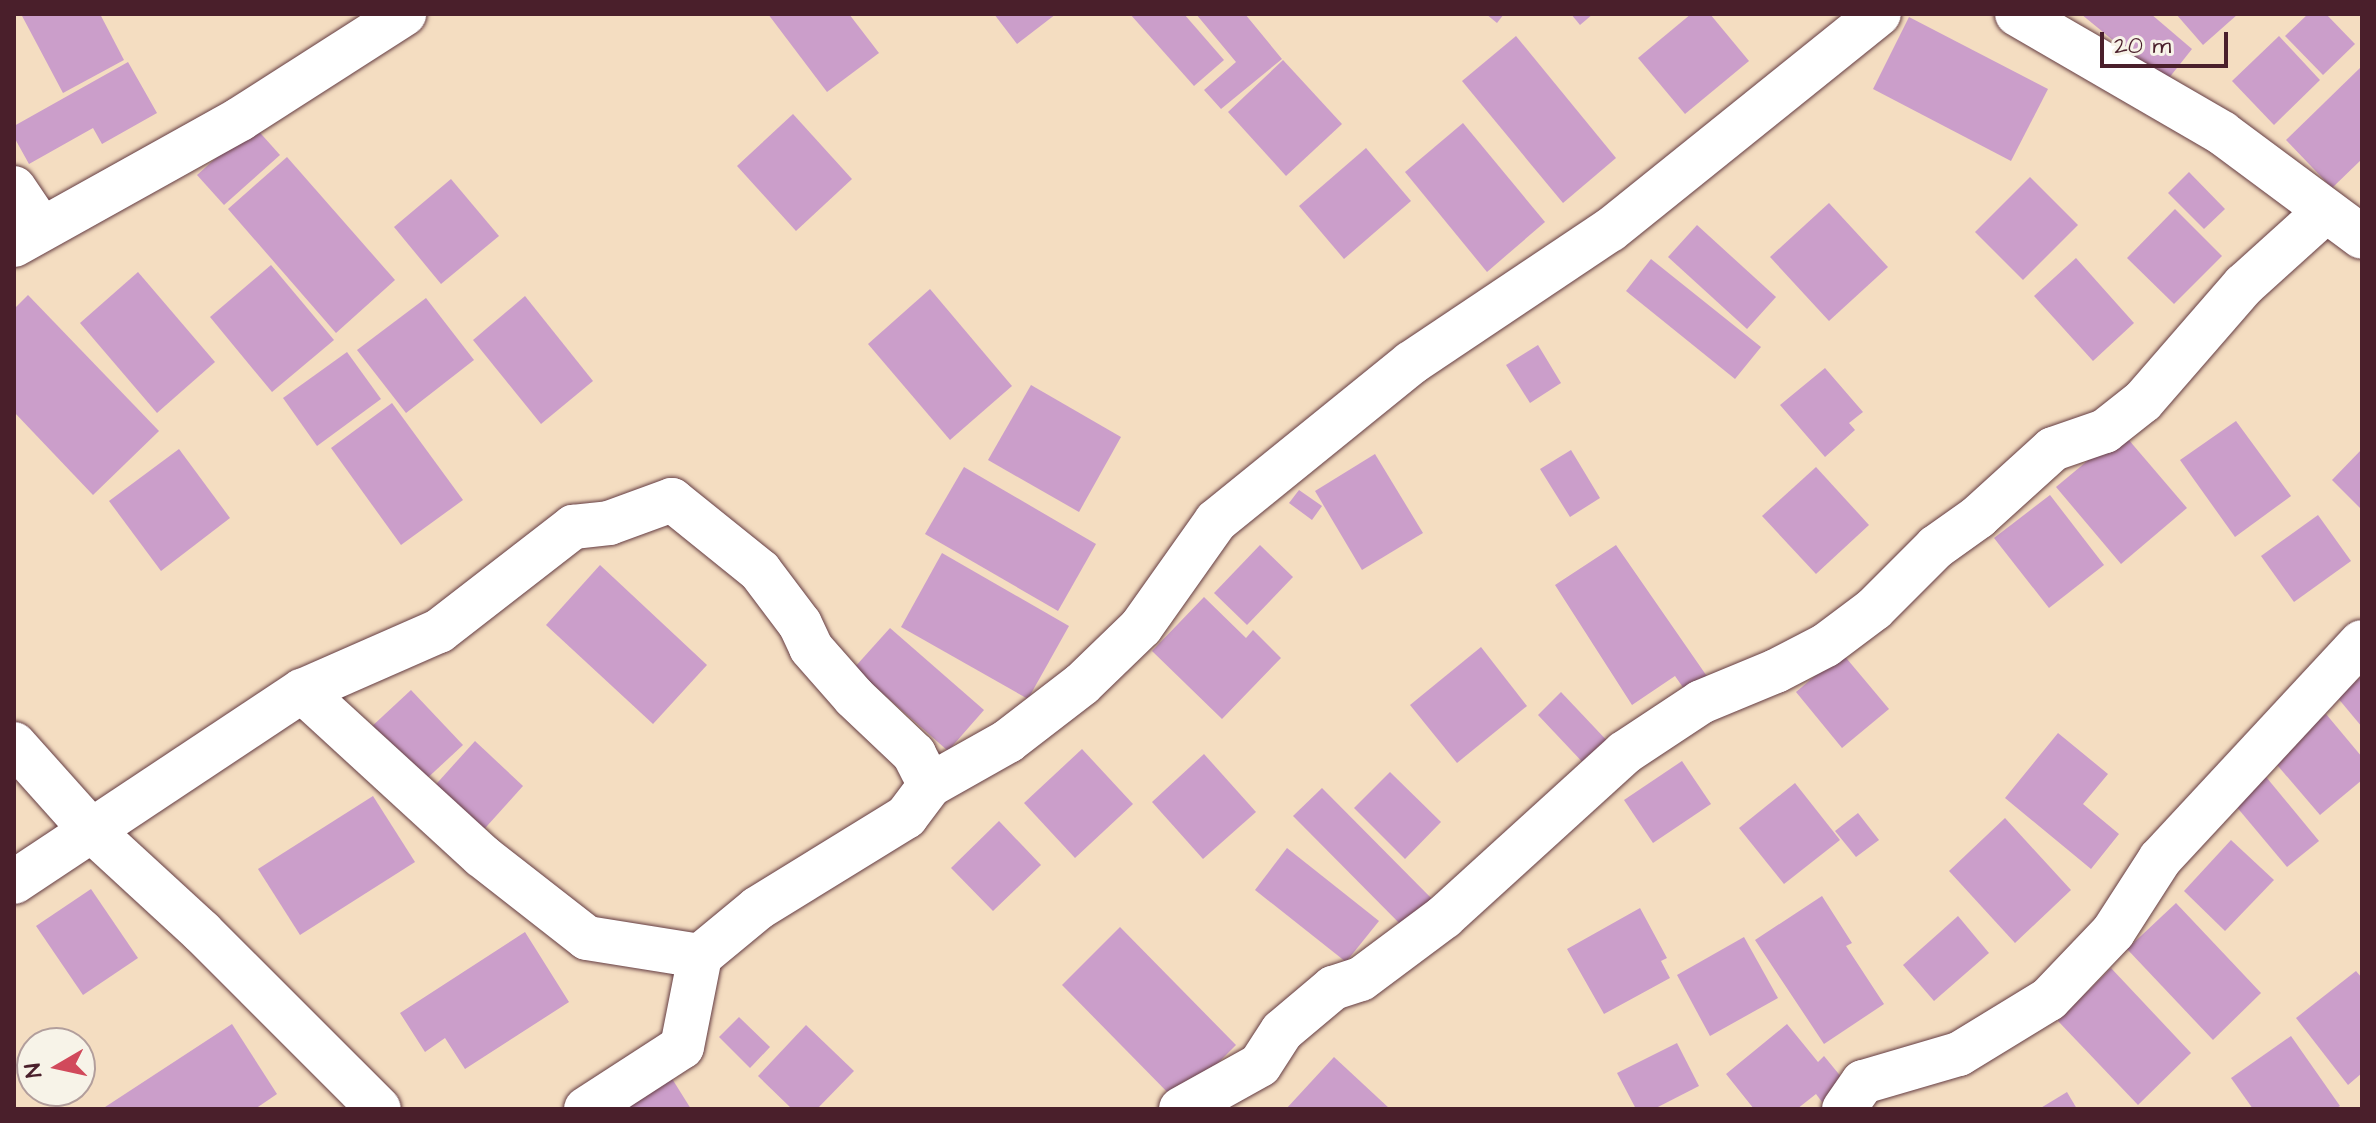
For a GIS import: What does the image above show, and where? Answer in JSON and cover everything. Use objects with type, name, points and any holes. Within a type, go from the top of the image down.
[{"type":"street","points":[[14,188],[28,237],[240,119],[404,14]]},
{"type":"street","points":[[586,1109],[682,1047],[700,956],[758,908],[906,817],[930,785],[1008,741],[1082,684],[1141,627],[1216,521],[1411,363],[1610,230],[1879,14]]},
{"type":"street","points":[[2017,14],[2222,133],[2362,237]]},
{"type":"street","points":[[1181,1109],[1260,1065],[1282,1031],[1333,988],[1361,979],[1444,917],[1624,753],[1701,702],[1776,671],[1826,645],[1874,609],[1936,547],[1978,517],[2053,449],[2105,431],[2173,371],[2244,285],[2326,211]]},
{"type":"street","points":[[14,882],[302,691],[439,631],[573,527],[609,523],[672,500],[760,571],[800,624],[811,648],[854,697],[914,754],[930,785]]},
{"type":"street","points":[[1844,1109],[1863,1082],[1959,1054],[2049,999],[2113,932],[2160,859],[2362,642]]},
{"type":"street","points":[[302,691],[482,856],[587,938],[700,956]]},
{"type":"street","points":[[14,744],[90,829],[202,932],[379,1109]]},
{"type":"building","points":[[21,14],[100,14],[124,60],[63,93]]},
{"type":"building","points":[[768,14],[849,14],[879,53],[827,92]]},
{"type":"building","points":[[994,14],[1056,14],[1017,44]]},
{"type":"building","points":[[1130,14],[1184,14],[1224,60],[1194,86]]},
{"type":"building","points":[[1196,14],[1245,14],[1282,59],[1221,109],[1204,90],[1236,62]]},
{"type":"building","points":[[1486,14],[1504,14],[1497,23]]},
{"type":"building","points":[[1571,14],[1593,14],[1580,25]]},
{"type":"building","points":[[1691,14],[1710,14],[1749,61],[1685,114],[1638,58]]},
{"type":"building","points":[[2081,14],[2151,14],[2192,49],[2165,83]]},
{"type":"building","points":[[2176,14],[2238,14],[2203,45]]},
{"type":"building","points":[[2308,14],[2326,14],[2355,44],[2323,75],[2285,36]]},
{"type":"building","points":[[1909,17],[2048,89],[2011,161],[1873,89]]},
{"type":"building","points":[[1516,36],[1616,158],[1563,203],[1462,81]]},
{"type":"building","points":[[2279,36],[2320,80],[2274,125],[2232,81]]},
{"type":"building","points":[[1283,60],[1342,124],[1286,176],[1228,112]]},
{"type":"building","points":[[128,62],[157,113],[102,144],[93,128],[29,164],[14,137],[14,126]]},
{"type":"building","points":[[2362,66],[2362,159],[2332,188],[2286,140]]},
{"type":"building","points":[[793,114],[852,179],[796,231],[737,166]]},
{"type":"building","points":[[1463,123],[1545,222],[1487,272],[1405,172]]},
{"type":"building","points":[[253,125],[280,155],[224,205],[197,175]]},
{"type":"building","points":[[1366,148],[1411,201],[1344,259],[1299,206]]},
{"type":"building","points":[[287,157],[395,280],[336,333],[228,209]]},
{"type":"building","points":[[2189,172],[2225,209],[2204,229],[2168,193]]},
{"type":"building","points":[[2030,177],[2078,225],[2023,280],[1975,232]]},
{"type":"building","points":[[451,179],[499,236],[441,284],[394,227]]},
{"type":"building","points":[[1829,203],[1888,267],[1829,321],[1770,257]]},
{"type":"building","points":[[2175,209],[2222,256],[2174,304],[2127,258]]},
{"type":"building","points":[[1697,225],[1776,297],[1747,329],[1668,257]]},
{"type":"building","points":[[2076,258],[2134,323],[2093,361],[2034,296]]},
{"type":"building","points":[[1651,259],[1761,347],[1735,379],[1626,291]]},
{"type":"building","points":[[271,265],[334,340],[272,392],[210,317]]},
{"type":"building","points":[[138,272],[215,362],[157,413],[80,323]]},
{"type":"building","points":[[930,289],[1012,386],[950,440],[868,344]]},
{"type":"building","points":[[28,295],[159,431],[93,495],[14,412],[14,309]]},
{"type":"building","points":[[525,296],[593,381],[541,424],[473,340]]},
{"type":"building","points":[[426,298],[474,360],[406,413],[357,350]]},
{"type":"building","points":[[1538,345],[1561,383],[1530,403],[1506,365]]},
{"type":"building","points":[[347,352],[381,399],[317,446],[283,398]]},
{"type":"building","points":[[1825,368],[1863,412],[1849,423],[1855,430],[1825,457],[1780,405]]},
{"type":"building","points":[[1031,385],[1121,437],[1079,512],[988,460]]},
{"type":"building","points":[[392,403],[463,500],[401,545],[331,448]]},
{"type":"building","points":[[2236,421],[2291,496],[2235,537],[2180,460]]},
{"type":"building","points":[[2122,432],[2187,508],[2121,564],[2056,487]]},
{"type":"building","points":[[179,449],[230,518],[161,571],[109,501]]},
{"type":"building","points":[[2362,449],[2362,510],[2332,480]]},
{"type":"building","points":[[1571,450],[1600,498],[1570,517],[1540,469]]},
{"type":"building","points":[[1375,454],[1423,533],[1362,570],[1315,491]]},
{"type":"building","points":[[964,467],[1096,544],[1058,611],[925,534]]},
{"type":"building","points":[[1816,467],[1869,525],[1816,574],[1762,516]]},
{"type":"building","points":[[1299,490],[1322,506],[1312,520],[1289,503]]},
{"type":"building","points":[[2050,495],[2104,565],[2049,608],[1994,538]]},
{"type":"building","points":[[2318,515],[2351,561],[2294,602],[2261,556]]},
{"type":"building","points":[[1260,545],[1293,577],[1247,625],[1214,593]]},
{"type":"building","points":[[1616,545],[1713,685],[1691,699],[1675,676],[1632,705],[1555,585]]},
{"type":"building","points":[[942,553],[1069,626],[1028,699],[901,627]]},
{"type":"building","points":[[600,565],[707,665],[653,724],[546,625]]},
{"type":"building","points":[[1204,597],[1246,638],[1253,630],[1281,658],[1222,719],[1152,651]]},
{"type":"building","points":[[890,628],[984,710],[948,751],[854,668]]},
{"type":"building","points":[[1481,647],[1527,706],[1457,763],[1410,705]]},
{"type":"building","points":[[1842,653],[1889,709],[1842,748],[1796,692]]},
{"type":"building","points":[[2362,676],[2362,727],[2337,697]]},
{"type":"building","points":[[411,690],[463,745],[421,784],[369,729]]},
{"type":"building","points":[[1561,692],[1612,746],[1588,768],[1538,715]]},
{"type":"building","points":[[2326,714],[2362,757],[2362,780],[2320,815],[2272,759]]},
{"type":"building","points":[[2058,733],[2108,774],[2083,804],[2119,834],[2091,869],[2005,798]]},
{"type":"building","points":[[475,741],[523,786],[478,836],[430,791]]},
{"type":"building","points":[[1082,749],[1133,804],[1075,858],[1024,803]]},
{"type":"building","points":[[1204,754],[1256,812],[1203,859],[1152,802]]},
{"type":"building","points":[[1682,761],[1711,804],[1653,843],[1624,800]]},
{"type":"building","points":[[1390,772],[1441,822],[1405,859],[1354,808]]},
{"type":"building","points":[[2262,772],[2319,841],[2287,867],[2230,799]]},
{"type":"building","points":[[1795,783],[1840,840],[1784,884],[1739,828]]},
{"type":"building","points":[[1322,788],[1442,909],[1413,937],[1293,816]]},
{"type":"building","points":[[373,796],[415,862],[300,935],[258,869]]},
{"type":"building","points":[[1858,813],[1879,840],[1856,857],[1835,831]]},
{"type":"building","points":[[2005,818],[2071,890],[2015,943],[1949,871]]},
{"type":"building","points":[[999,821],[1041,865],[993,911],[951,868]]},
{"type":"building","points":[[2231,840],[2274,880],[2225,931],[2184,891]]},
{"type":"building","points":[[1287,848],[1379,921],[1346,962],[1255,890]]},
{"type":"building","points":[[91,889],[138,958],[83,995],[36,926]]},
{"type":"building","points":[[1822,896],[1852,943],[1846,946],[1884,1004],[1824,1044],[1755,940]]},
{"type":"building","points":[[2176,903],[2261,993],[2213,1040],[2127,949]]},
{"type":"building","points":[[1640,908],[1667,958],[1661,961],[1670,978],[1604,1014],[1567,949]]},
{"type":"building","points":[[1958,916],[1989,953],[1934,1001],[1903,965]]},
{"type":"building","points":[[1120,927],[1236,1045],[1178,1103],[1062,985]]},
{"type":"building","points":[[525,932],[569,1002],[465,1069],[445,1038],[425,1052],[400,1013]]},
{"type":"building","points":[[1744,937],[1778,998],[1710,1036],[1677,975]]},
{"type":"building","points":[[2111,968],[2191,1053],[2138,1105],[2058,1021]]},
{"type":"building","points":[[2356,971],[2362,978],[2362,1073],[2348,1085],[2296,1018]]},
{"type":"building","points":[[739,1017],[770,1047],[750,1068],[719,1037]]},
{"type":"building","points":[[232,1024],[277,1094],[255,1109],[102,1109]]},
{"type":"building","points":[[1787,1024],[1818,1062],[1824,1056],[1847,1084],[1822,1102],[1816,1094],[1797,1109],[1754,1109],[1726,1074]]},
{"type":"building","points":[[806,1025],[854,1071],[817,1109],[792,1109],[758,1076]]},
{"type":"building","points":[[2291,1036],[2340,1106],[2335,1109],[2253,1109],[2231,1078]]},
{"type":"building","points":[[1677,1043],[1699,1086],[1654,1109],[1636,1109],[1617,1073]]},
{"type":"building","points":[[1334,1057],[1390,1109],[1286,1109]]},
{"type":"building","points":[[671,1077],[691,1109],[620,1109]]},
{"type":"building","points":[[2067,1092],[2077,1109],[2039,1109]]}]
